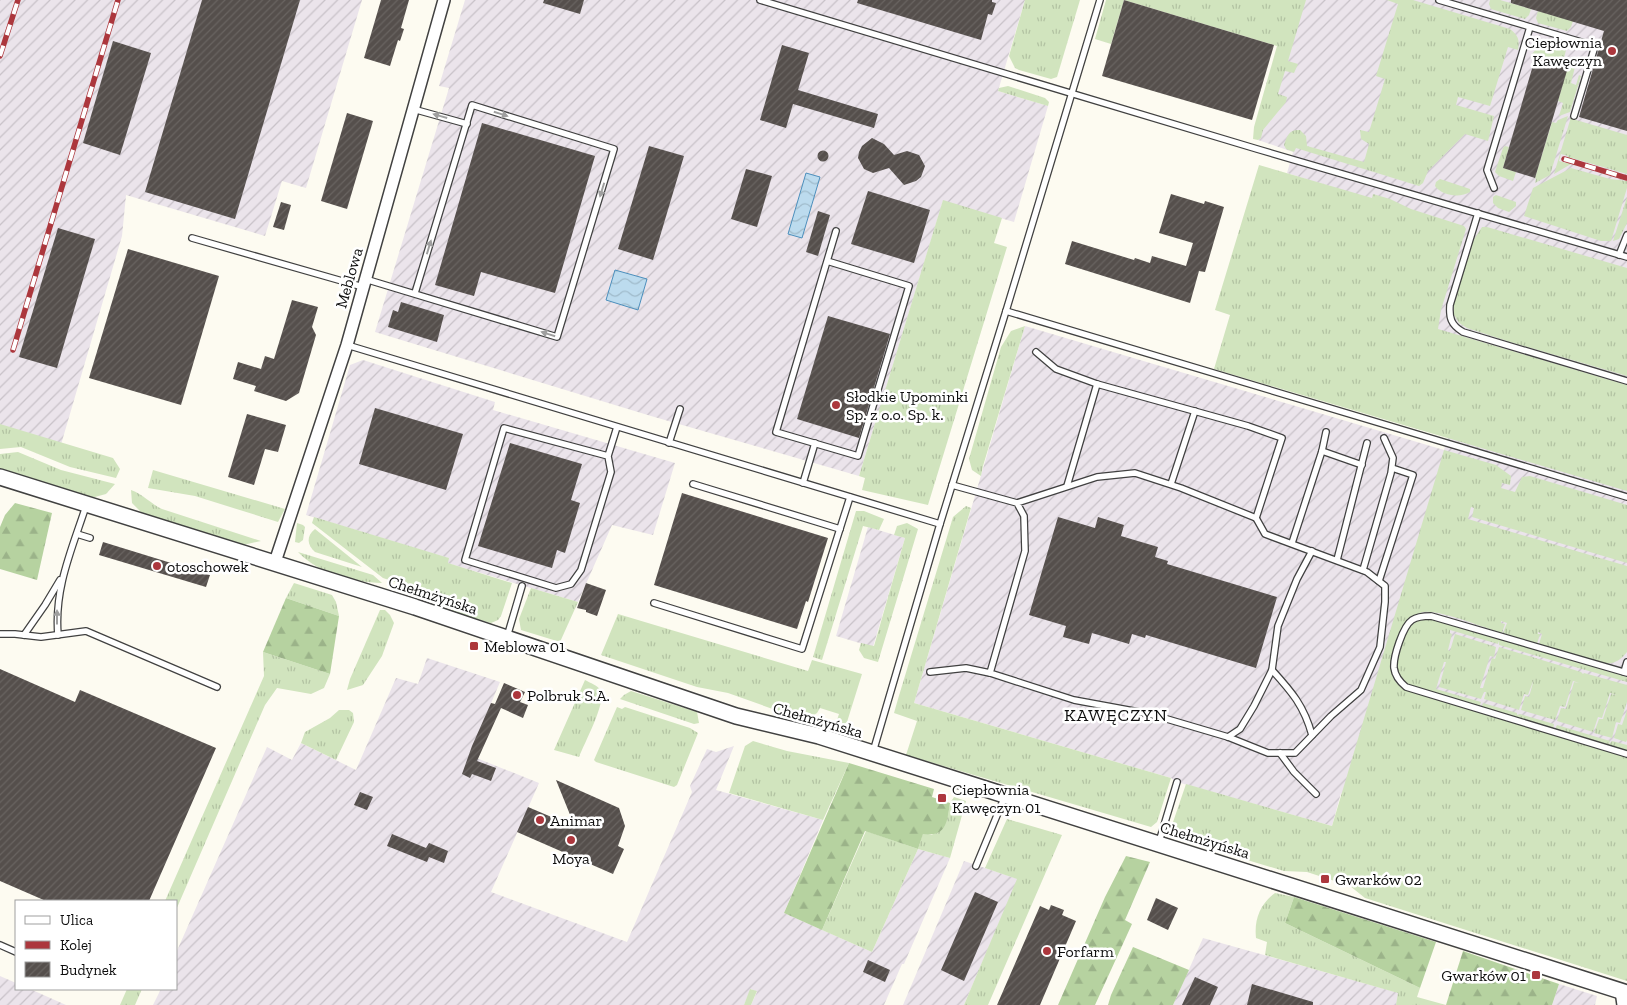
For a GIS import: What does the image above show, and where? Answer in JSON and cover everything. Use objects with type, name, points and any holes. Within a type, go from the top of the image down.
[{"type":"street","name":"Meblowa","points":[[274,562],[347,345],[444,0]]},
{"type":"street","name":"Chełmżyńska","points":[[0,476],[507,637],[736,716],[819,736],[1159,844],[1624,996]]},
{"type":"lane","points":[[760,0],[1627,257]]},
{"type":"lane","points":[[872,754],[1100,0]]},
{"type":"lane","points":[[1439,0],[1595,46],[1574,116]]},
{"type":"lane","points":[[1494,188],[1487,170],[1530,27]]},
{"type":"lane","points":[[192,238],[364,283],[414,293],[557,337],[614,149],[472,105],[414,293]]},
{"type":"lane","points":[[413,109],[466,124]]},
{"type":"lane","points":[[1478,213],[1450,305],[1449,317],[1455,327],[1463,332],[1627,381]]},
{"type":"lane","points":[[827,261],[909,286],[858,456],[776,432],[827,261],[836,231]]},
{"type":"lane","points":[[1619,255],[1627,236]]},
{"type":"lane","points":[[1006,311],[1627,497]]},
{"type":"lane","points":[[347,345],[940,524]]},
{"type":"lane","points":[[1036,352],[1056,369],[1097,384],[1248,426],[1282,438],[1256,518]]},
{"type":"lane","points":[[1068,486],[1097,384]]},
{"type":"lane","points":[[670,442],[680,409]]},
{"type":"lane","points":[[1171,484],[1195,411]]},
{"type":"lane","points":[[608,456],[504,428],[465,560],[556,588],[571,584],[581,570],[611,472],[608,456],[617,427]]},
{"type":"lane","points":[[1292,544],[1322,452],[1326,432]]},
{"type":"lane","points":[[1362,570],[1392,468],[1393,458],[1384,438]]},
{"type":"lane","points":[[803,483],[815,443]]},
{"type":"lane","points":[[1337,560],[1367,443]]},
{"type":"lane","points":[[1322,452],[1362,465]]},
{"type":"lane","points":[[1378,581],[1414,475],[1392,468]]},
{"type":"lane","points":[[930,672],[966,668],[990,672],[1074,700],[1150,714],[1228,737],[1268,754],[1295,754],[1331,716],[1361,690],[1380,648],[1386,602],[1385,586],[1362,570],[1265,534],[1256,518],[1171,484],[1135,473],[1097,476],[1017,503],[952,485]]},
{"type":"lane","points":[[693,484],[840,529]]},
{"type":"lane","points":[[654,603],[802,649],[850,497]]},
{"type":"lane","points":[[990,672],[1025,551],[1024,516],[1017,503]]},
{"type":"lane","points":[[58,635],[57,608],[62,576],[87,504]]},
{"type":"lane","points":[[77,534],[90,538]]},
{"type":"lane","points":[[1228,737],[1240,729],[1272,670],[1278,626],[1297,579],[1312,551]]},
{"type":"lane","points":[[24,635],[62,576]]},
{"type":"lane","points":[[507,637],[522,586]]},
{"type":"lane","points":[[1627,662],[1625,673],[1431,616],[1423,616],[1407,625],[1394,667],[1396,676],[1406,687],[1627,754]]},
{"type":"lane","points":[[0,634],[40,636],[86,631],[217,687]]},
{"type":"lane","points":[[1272,670],[1294,694],[1307,717],[1312,736]]},
{"type":"lane","points":[[1280,754],[1294,772],[1316,794]]},
{"type":"lane","points":[[1159,844],[1178,782]]},
{"type":"lane","points":[[976,866],[1006,795]]},
{"type":"lane","points":[[0,945],[15,952]]},
{"type":"shaded area","points":[[0,0],[362,0],[306,188],[282,181],[265,236],[126,195],[122,236],[60,448],[0,430]]},
{"type":"shaded area","points":[[465,0],[1025,0],[998,91],[1048,106],[1014,222],[943,201],[859,476],[651,416],[375,332],[449,88],[439,86]]},
{"type":"shaded area","points":[[1302,0],[1627,0],[1627,878],[1341,793],[1332,826],[1177,782],[1171,778],[914,703],[1025,326],[1444,450],[1449,433],[1352,194],[1287,173],[1293,152],[1258,140]]},
{"type":"shaded area","points":[[363,360],[495,402],[493,410],[675,463],[653,535],[612,525],[578,602],[447,563],[448,558],[306,515],[350,365]]},
{"type":"shaded area","points":[[868,527],[905,538],[873,647],[836,636]]},
{"type":"shaded area","points":[[427,658],[500,682],[469,755],[539,783],[491,892],[627,942],[692,792],[690,786],[707,749],[716,752],[734,746],[716,790],[823,820],[784,913],[872,952],[918,849],[950,858],[884,1005],[751,1005],[757,992],[751,989],[744,1005],[153,1005],[160,990],[178,990],[178,948],[267,747],[292,760],[301,743],[356,770],[396,678],[418,684]]},
{"type":"shaded area","points":[[964,861],[1018,879],[964,1005],[903,1005]]},
{"type":"shaded area","points":[[1203,938],[1399,993],[1396,1005],[1173,1005]]},
{"type":"shaded area","points":[[0,976],[15,983],[15,990],[32,990],[66,1005],[0,1005]]},
{"type":"shaded area","points":[[1559,984],[1597,996],[1595,1005],[1552,1005]]},
{"type":"green space","points":[[1025,0],[1080,0],[1057,77],[1051,79],[1019,70],[1015,68],[1009,56]]},
{"type":"green space","points":[[1106,0],[1124,0],[1111,44],[1095,39]]},
{"type":"green space","points":[[1124,0],[1306,0],[1288,61],[1298,64],[1294,73],[1285,71],[1278,94],[1287,97],[1286,102],[1263,130],[1261,138],[1258,140],[1253,139],[1254,127],[1277,46]]},
{"type":"green space","points":[[1387,0],[1413,0],[1510,29],[1517,36],[1519,43],[1518,50],[1508,47],[1490,106],[1458,97],[1456,105],[1494,116],[1488,141],[1465,134],[1428,171],[1423,183],[1419,186],[1296,148],[1294,152],[1286,149],[1284,145],[1287,136],[1291,132],[1300,130],[1306,136],[1307,146],[1364,162],[1369,144],[1361,139],[1360,130],[1369,132],[1385,79],[1376,76],[1398,4]]},
{"type":"green space","points":[[1490,0],[1500,0],[1531,9],[1525,19],[1491,9]]},
{"type":"green space","points":[[1538,11],[1573,21],[1571,27],[1567,31],[1538,23],[1536,18]]},
{"type":"green space","points":[[1547,45],[1566,50],[1563,62],[1532,54],[1537,48]]},
{"type":"green space","points":[[1569,61],[1576,63],[1571,83],[1576,85],[1579,75],[1581,76],[1570,112],[1559,116],[1563,103],[1558,101]]},
{"type":"green space","points":[[1008,86],[1045,98],[1049,102],[1048,106],[998,91],[999,88]]},
{"type":"green space","points":[[1568,116],[1550,175],[1535,183],[1552,122],[1556,123],[1558,120]]},
{"type":"green space","points":[[1571,117],[1627,135],[1627,174],[1571,159],[1561,154],[1559,161],[1571,164],[1554,174]]},
{"type":"green space","points":[[1505,146],[1509,147],[1503,168],[1516,172],[1513,181],[1499,176],[1495,172]]},
{"type":"green space","points":[[1259,165],[1372,198],[1373,194],[1390,199],[1411,209],[1464,226],[1466,229],[1441,310],[1438,329],[1627,385],[1627,491],[1214,369],[1230,315],[1215,310]]},
{"type":"green space","points":[[1571,168],[1610,179],[1627,181],[1627,188],[1611,241],[1601,241],[1524,216],[1533,188]]},
{"type":"green space","points":[[1440,179],[1470,189],[1470,192],[1461,195],[1451,195],[1442,192],[1435,186],[1436,182]]},
{"type":"green space","points":[[1496,195],[1516,202],[1516,206],[1509,212],[1498,208],[1493,203],[1493,197]]},
{"type":"green space","points":[[1627,197],[1627,223],[1619,239],[1613,241]]},
{"type":"green space","points":[[943,200],[1002,218],[994,243],[1007,247],[928,505],[862,490],[865,478],[859,476]]},
{"type":"green space","points":[[1482,227],[1627,268],[1627,376],[1510,342],[1467,328],[1459,323],[1454,315],[1454,303],[1473,241]]},
{"type":"green space","points":[[1025,326],[981,476],[972,470],[969,459],[1001,347],[1011,331]]},
{"type":"green space","points":[[0,424],[113,458],[120,469],[116,478],[70,467],[21,447],[0,449]]},
{"type":"green space","points":[[1444,450],[1496,465],[1511,476],[1510,485],[1502,483],[1501,488],[1515,492],[1522,477],[1530,476],[1627,505],[1627,563],[1472,517],[1474,508],[1471,507],[1468,519],[1627,566],[1627,652],[1618,660],[1611,663],[1596,662],[1539,644],[1542,634],[1538,632],[1540,634],[1537,644],[1503,633],[1507,623],[1501,621],[1501,623],[1505,624],[1502,633],[1451,616],[1424,612],[1416,615],[1402,629],[1393,650],[1391,661],[1394,679],[1399,685],[1409,691],[1627,756],[1627,981],[1365,898],[1350,886],[1307,872],[1284,871],[1181,840],[1176,837],[1171,828],[1186,784],[1332,826]]},
{"type":"green space","points":[[18,452],[61,470],[115,484],[106,494],[91,498],[0,469],[0,454]]},
{"type":"green space","points":[[153,470],[285,509],[278,522],[195,496],[148,488]]},
{"type":"green space","points":[[131,490],[162,509],[261,541],[243,545],[142,513],[132,503]]},
{"type":"green space","points":[[15,503],[52,513],[37,580],[0,569],[0,527],[5,515]]},
{"type":"green space","points":[[966,506],[971,508],[914,703],[1171,778],[1157,822],[1151,827],[906,755],[917,721],[894,713],[953,517]]},
{"type":"green space","points":[[856,511],[864,511],[884,519],[879,530],[863,526],[822,660],[813,657]]},
{"type":"green space","points":[[314,517],[449,558],[448,563],[512,583],[501,616],[498,620],[491,623],[452,612],[453,607],[417,589],[418,587],[405,583],[404,585],[383,578],[312,523]]},
{"type":"green space","points":[[297,523],[305,527],[303,540],[299,543],[295,542]]},
{"type":"green space","points":[[907,523],[918,529],[878,662],[864,658],[859,650],[861,643],[874,646],[905,538],[894,535],[897,526]]},
{"type":"green space","points":[[315,529],[362,567],[315,552],[310,546],[309,538]]},
{"type":"green space","points":[[298,552],[373,575],[382,583],[348,579],[326,571],[306,560]]},
{"type":"green space","points":[[294,583],[332,595],[336,602],[339,616],[286,598]]},
{"type":"green space","points":[[531,588],[578,602],[560,642],[521,630],[519,619]]},
{"type":"green space","points":[[286,598],[339,616],[330,674],[263,652]]},
{"type":"green space","points":[[380,610],[385,610],[394,623],[382,656],[363,685],[347,690],[350,679]]},
{"type":"green space","points":[[618,614],[808,671],[812,660],[862,674],[847,722],[844,724],[837,720],[839,714],[820,708],[814,715],[800,710],[796,715],[784,713],[728,693],[697,687],[601,655]]},
{"type":"green space","points":[[1421,619],[1435,620],[1627,677],[1627,682],[1499,645],[1499,641],[1498,644],[1450,630],[1452,634],[1448,650],[1450,651],[1455,634],[1496,647],[1494,657],[1490,656],[1480,688],[1483,688],[1492,658],[1495,659],[1499,647],[1583,674],[1627,685],[1627,702],[1620,723],[1616,722],[1612,738],[1594,733],[1599,719],[1603,719],[1611,694],[1616,695],[1610,693],[1602,718],[1598,717],[1593,732],[1557,721],[1561,708],[1566,709],[1574,682],[1579,683],[1573,681],[1565,707],[1560,706],[1555,720],[1521,710],[1525,696],[1529,697],[1534,679],[1528,695],[1524,694],[1519,710],[1484,699],[1486,692],[1484,692],[1481,699],[1439,687],[1446,662],[1444,662],[1436,689],[1481,702],[1480,705],[1482,706],[1483,703],[1517,713],[1517,715],[1520,714],[1554,724],[1553,729],[1407,684],[1398,672],[1398,656],[1401,643],[1410,625]]},
{"type":"green space","points":[[263,652],[330,674],[324,688],[311,694],[277,688],[265,705],[178,905],[178,900],[165,900],[264,676]]},
{"type":"green space","points":[[585,680],[598,687],[602,697],[598,714],[579,757],[554,750]]},
{"type":"green space","points":[[631,691],[697,712],[699,723],[694,724],[620,699]]},
{"type":"green space","points":[[617,707],[622,709],[625,707],[690,728],[698,733],[677,785],[674,787],[594,760]]},
{"type":"green space","points":[[339,710],[349,710],[353,713],[354,722],[336,760],[301,743],[305,732],[330,718]]},
{"type":"green space","points":[[1627,710],[1626,742],[1614,738],[1618,724],[1622,725]]},
{"type":"green space","points":[[1557,725],[1610,741],[1609,744],[1612,741],[1627,745],[1627,751],[1555,729]]},
{"type":"green space","points":[[753,741],[787,751],[849,763],[823,820],[729,793],[745,746]]},
{"type":"green space","points":[[849,763],[934,789],[932,797],[950,803],[949,810],[941,831],[923,834],[918,849],[865,831],[822,930],[784,913]]},
{"type":"green space","points":[[954,797],[966,801],[950,858],[918,849],[923,833],[932,835],[948,815],[950,803]]},
{"type":"green space","points":[[1007,819],[1062,835],[988,1005],[964,1005],[1017,879],[985,868]]},
{"type":"green space","points":[[866,831],[918,849],[872,952],[822,930]]},
{"type":"green space","points":[[1126,856],[1150,862],[1125,920],[1132,924],[1095,1005],[1058,1005],[1105,897]]},
{"type":"green space","points":[[1275,893],[1294,897],[1285,923],[1420,988],[1417,997],[1446,1005],[1396,1005],[1398,993],[1265,955],[1267,942],[1256,938],[1256,925],[1262,907]]},
{"type":"green space","points":[[1294,897],[1436,942],[1420,988],[1285,923]]},
{"type":"green space","points":[[1133,947],[1189,970],[1173,1005],[1108,1005]]},
{"type":"green space","points":[[1463,951],[1559,984],[1552,1005],[1446,1005]]},
{"type":"green space","points":[[750,989],[757,991],[751,1005],[744,1005]]},
{"type":"green space","points":[[127,990],[142,990],[135,1005],[120,1005]]},
{"type":"water","points":[[806,173],[820,177],[802,238],[788,234]]},
{"type":"water","points":[[615,270],[647,279],[638,310],[606,300]]},
{"type":"building","points":[[202,0],[300,0],[235,219],[145,192]]},
{"type":"building","points":[[381,0],[409,0],[401,28],[404,29],[400,41],[398,40],[390,66],[364,58]]},
{"type":"building","points":[[544,0],[584,0],[580,14],[543,3]]},
{"type":"building","points":[[858,0],[992,0],[992,2],[996,3],[992,15],[988,14],[981,40],[857,3]]},
{"type":"building","points":[[1124,0],[1274,45],[1252,120],[1102,76]]},
{"type":"building","name":"Ciepłownia Kawęczyn","points":[[1511,0],[1627,0],[1627,131],[1579,117],[1604,31],[1511,3]]},
{"type":"building","points":[[113,41],[151,53],[120,155],[83,143]]},
{"type":"building","points":[[782,45],[809,53],[798,90],[878,114],[874,128],[793,104],[786,128],[760,120]]},
{"type":"building","points":[[1536,55],[1569,64],[1535,178],[1503,168]]},
{"type":"building","points":[[347,113],[373,121],[347,209],[321,201]]},
{"type":"building","points":[[482,123],[595,156],[555,293],[481,272],[474,296],[435,285]]},
{"type":"building","points":[[872,138],[884,144],[894,155],[907,151],[919,155],[925,166],[921,177],[904,185],[889,168],[873,173],[864,169],[858,158],[859,152],[862,146]]},
{"type":"building","points":[[649,146],[684,156],[653,260],[618,249]]},
{"type":"building","points":[[823,150],[829,156],[823,162],[817,156]]},
{"type":"building","points":[[746,169],[772,176],[757,227],[731,219]]},
{"type":"building","points":[[868,191],[930,210],[914,263],[851,244]]},
{"type":"building","points":[[1171,194],[1204,204],[1205,201],[1224,207],[1205,272],[1199,271],[1190,303],[1065,264],[1072,241],[1134,260],[1135,258],[1150,263],[1152,256],[1186,266],[1193,243],[1159,233]]},
{"type":"building","points":[[281,202],[291,205],[284,230],[273,227]]},
{"type":"building","points":[[818,211],[830,215],[818,256],[806,252]]},
{"type":"building","points":[[58,228],[95,239],[57,368],[19,357]]},
{"type":"building","points":[[128,249],[219,276],[181,405],[89,378]]},
{"type":"building","points":[[292,300],[318,307],[312,327],[316,335],[299,393],[286,401],[254,391],[256,386],[233,379],[238,362],[261,369],[265,356],[274,359]]},
{"type":"building","points":[[401,302],[444,315],[437,342],[388,327],[393,310],[398,312]]},
{"type":"building","points":[[828,316],[890,334],[859,438],[797,419]]},
{"type":"building","points":[[375,408],[463,434],[446,490],[359,464]]},
{"type":"building","points":[[247,414],[286,425],[278,452],[265,449],[254,485],[228,477]]},
{"type":"building","points":[[510,443],[582,464],[571,500],[580,503],[565,553],[557,550],[552,568],[478,546]]},
{"type":"building","points":[[682,493],[828,538],[808,602],[806,601],[797,629],[654,585]]},
{"type":"building","points":[[1058,517],[1095,528],[1098,517],[1124,525],[1121,536],[1158,547],[1155,557],[1168,561],[1167,564],[1277,597],[1256,668],[1146,635],[1145,638],[1132,634],[1129,644],[1092,633],[1089,644],[1063,637],[1066,626],[1029,615]]},
{"type":"building","points":[[103,542],[210,575],[206,587],[99,555]]},
{"type":"building","points":[[586,583],[606,590],[597,616],[577,608]]},
{"type":"building","points":[[0,669],[75,702],[80,690],[216,748],[149,900],[44,900],[0,881]]},
{"type":"building","points":[[504,683],[525,692],[520,702],[528,705],[523,718],[501,708],[477,761],[496,768],[491,781],[472,774],[470,778],[462,774],[472,746],[491,703],[495,704]]},
{"type":"building","points":[[556,780],[619,808],[625,826],[618,846],[624,849],[613,874],[517,832],[528,807],[575,827]]},
{"type":"building","points":[[360,792],[373,797],[367,810],[354,805]]},
{"type":"building","points":[[392,834],[426,848],[429,843],[448,851],[444,863],[429,857],[427,862],[387,846]]},
{"type":"building","points":[[975,892],[998,902],[964,981],[941,970]]},
{"type":"building","points":[[1156,898],[1178,908],[1168,930],[1147,920]]},
{"type":"building","points":[[1051,905],[1064,910],[1062,915],[1076,921],[1040,1005],[997,1005],[1040,906],[1049,910]]},
{"type":"building","points":[[868,960],[890,970],[885,982],[863,972]]},
{"type":"building","points":[[1195,977],[1218,987],[1210,1005],[1182,1005]]},
{"type":"building","points":[[1252,984],[1313,1002],[1313,1005],[1247,1005]]},
{"type":"railway","points":[[0,56],[18,0]]},
{"type":"railway","points":[[13,350],[118,0]]},
{"type":"railway","points":[[1564,159],[1627,178]]},
{"type":"place","name":"Ciepłownia Kawęczyn","points":[[1612,51]]},
{"type":"place","name":"Słodkie Upominki Sp. z o.o. Sp. k.","points":[[836,405]]},
{"type":"place","name":"otoschowek","points":[[157,566]]},
{"type":"place","name":"Meblowa 01","points":[[474,646]]},
{"type":"place","name":"Polbruk S.A.","points":[[517,695]]},
{"type":"place","name":"Ciepłownia Kawęczyn 01","points":[[942,798]]},
{"type":"place","name":"Animar","points":[[540,820]]},
{"type":"place","name":"Moya","points":[[571,840]]},
{"type":"place","name":"Gwarków 02","points":[[1325,879]]},
{"type":"place","name":"Forfarm","points":[[1047,951]]},
{"type":"place","name":"Gwarków 01","points":[[1536,975]]},
{"type":"district","name":"KAWĘCZYN","points":[[1116,715]]}]
